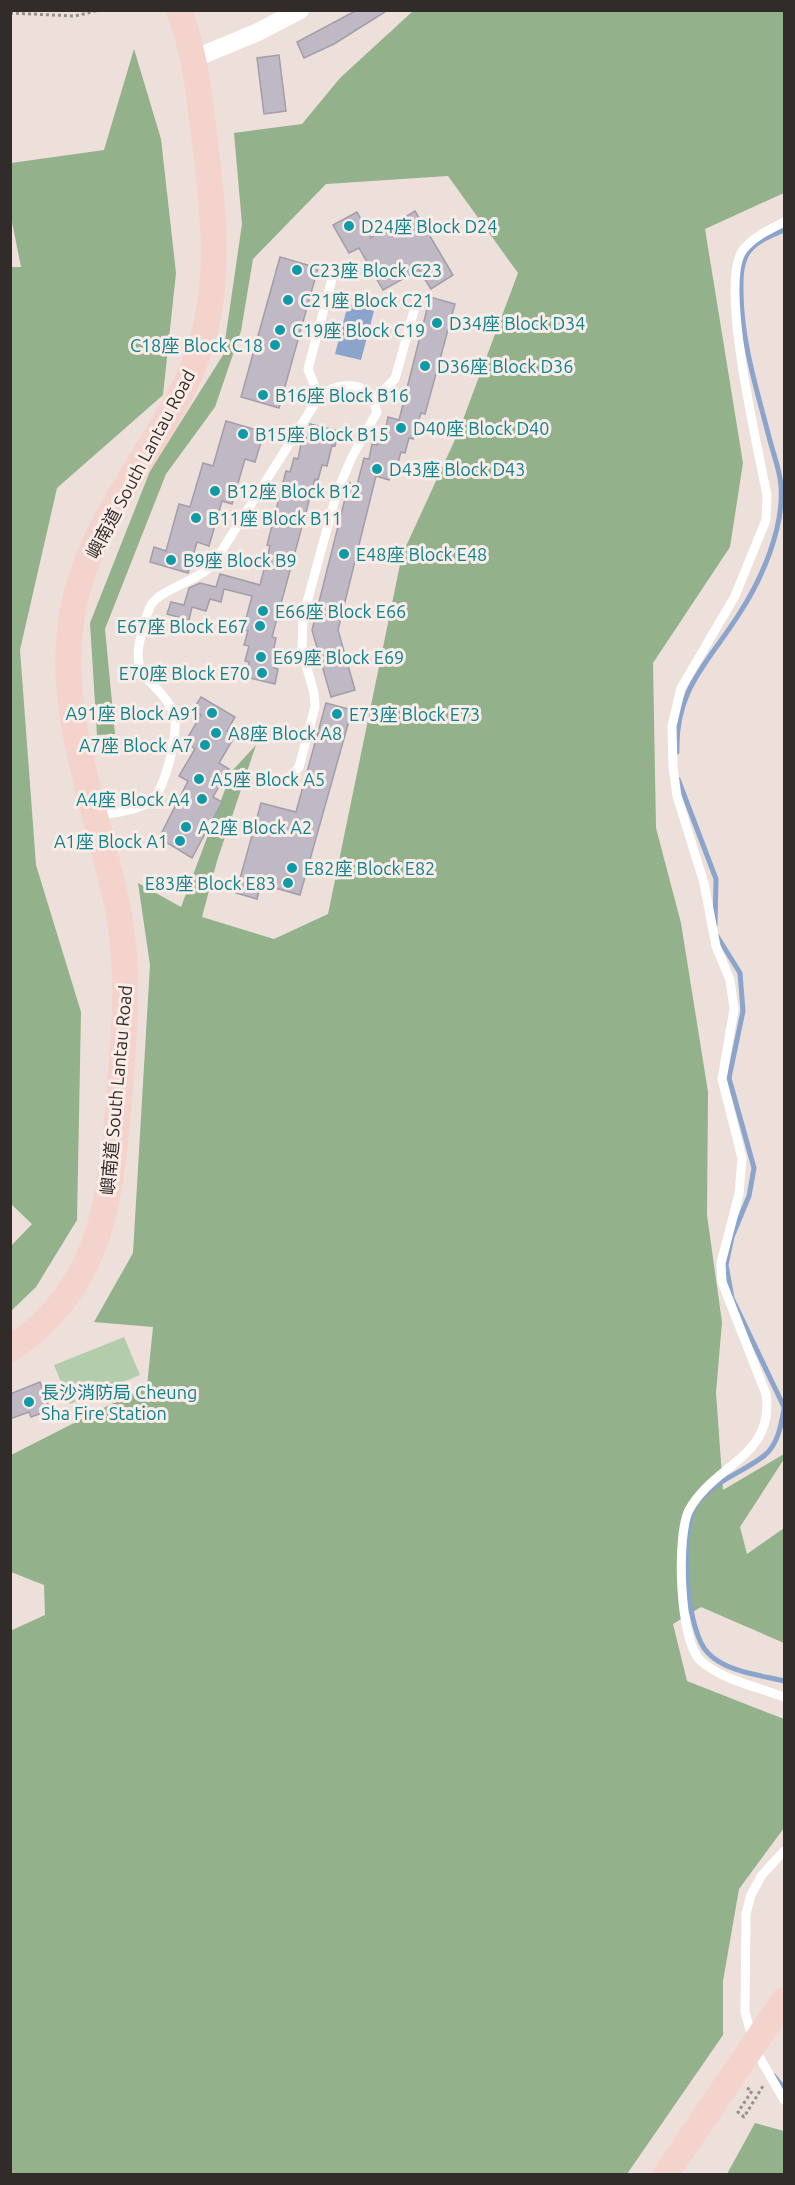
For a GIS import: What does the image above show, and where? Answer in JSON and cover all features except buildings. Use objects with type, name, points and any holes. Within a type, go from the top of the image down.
[{"type":"main road","name":"嶼南道 South Lantau Road","points":[[10,1349],[43,1324],[79,1277],[96,1241],[110,1191],[126,995],[119,914],[70,703],[68,658],[75,596],[102,529],[189,377],[206,330],[214,287],[215,240],[212,201],[193,59],[179,10]]},
{"type":"main road","points":[[666,2175],[709,2111],[740,2080],[781,2005]]},
{"type":"street","points":[[193,59],[258,32],[300,10]]},
{"type":"lane","points":[[784,222],[764,232],[742,251],[734,273],[737,330],[768,495],[766,520],[735,596],[681,688],[672,726],[673,767],[677,796],[704,883],[716,946],[730,980],[734,1010],[722,1079],[742,1158],[739,1194],[722,1263],[722,1282],[766,1394],[769,1413],[764,1432],[752,1448],[713,1480],[689,1511],[681,1542],[684,1612],[690,1646],[699,1660],[714,1671],[784,1697]]},
{"type":"lane","points":[[319,397],[308,369],[333,275]]},
{"type":"lane","points":[[375,399],[395,379],[416,303]]},
{"type":"lane","points":[[96,816],[148,803],[163,786],[176,718],[170,706],[139,668],[137,657],[152,604],[162,594],[204,573],[219,557],[319,397],[334,387],[352,386],[366,390],[375,399],[376,419],[352,457],[337,492],[303,617],[302,651],[314,693],[315,707],[299,767],[287,781]]},
{"type":"lane","points":[[784,1851],[762,1875],[751,1895],[746,1914],[745,2012],[756,2051],[784,2100]]},
{"type":"path","points":[[10,13],[75,16],[100,10]]},
{"type":"path","points":[[740,2080],[752,2091],[738,2112],[744,2116],[770,2076]]},
{"type":"green space","points":[[413,11],[784,11],[784,193],[705,229],[743,463],[730,547],[653,663],[656,828],[681,923],[708,1092],[707,1215],[722,1322],[716,1393],[723,1490],[784,1454],[784,1459],[740,1527],[747,1554],[784,1528],[784,1643],[701,1607],[673,1624],[687,1681],[784,1719],[784,1828],[739,1889],[723,1981],[723,2035],[627,2174],[11,2174],[10,1631],[45,1615],[44,1585],[11,1572],[11,1455],[147,1386],[153,1327],[94,1322],[133,1253],[150,965],[138,883],[181,907],[232,771],[256,745],[217,861],[202,917],[274,939],[328,914],[402,555],[458,433],[518,273],[448,176],[326,184],[253,259],[241,331],[215,407],[166,474],[105,629],[115,734],[97,735],[90,623],[150,471],[223,355],[242,224],[234,133],[302,124],[340,78]]},
{"type":"green space","points":[[134,49],[161,139],[176,273],[163,395],[57,488],[20,650],[36,865],[81,1012],[77,1220],[36,1287],[11,1311],[11,1246],[32,1224],[10,1203],[10,267],[21,267],[11,217],[11,163],[104,150]]},
{"type":"green space","points":[[124,1337],[140,1375],[70,1404],[54,1365]]},
{"type":"green space","points":[[755,2123],[784,2131],[784,2174],[727,2174]]},
{"type":"water","points":[[348,304],[374,311],[361,360],[335,354]]},
{"type":"waterway","points":[[677,752],[678,730],[688,693],[756,585],[770,553],[779,519],[781,486],[747,349],[742,313],[741,274],[750,249],[764,239],[784,230]]},
{"type":"waterway","points":[[678,779],[716,879],[715,925]]},
{"type":"waterway","points":[[717,936],[740,973],[743,1011],[729,1078],[754,1168],[749,1196],[732,1237],[726,1265],[732,1298],[784,1407]]},
{"type":"waterway","points":[[784,1409],[778,1434],[769,1451],[756,1462],[716,1486],[699,1501],[689,1524],[687,1542],[690,1606],[701,1642],[708,1653],[724,1665],[734,1669],[784,1681]]},
{"type":"waterway","points":[[774,2076],[784,2088]]},
{"type":"place","name":"D24座 Block D24","points":[[349,226]]},
{"type":"place","name":"C23座 Block C23","points":[[297,270]]},
{"type":"place","name":"C21座 Block C21","points":[[288,300]]},
{"type":"place","name":"D34座 Block D34","points":[[437,323]]},
{"type":"place","name":"C19座 Block C19","points":[[280,330]]},
{"type":"place","name":"C18座 Block C18","points":[[275,345]]},
{"type":"place","name":"D36座 Block D36","points":[[425,366]]},
{"type":"place","name":"B16座 Block B16","points":[[263,395]]},
{"type":"place","name":"D40座 Block D40","points":[[401,428]]},
{"type":"place","name":"B15座 Block B15","points":[[243,434]]},
{"type":"place","name":"D43座 Block D43","points":[[377,469]]},
{"type":"place","name":"B12座 Block B12","points":[[215,491]]},
{"type":"place","name":"B11座 Block B11","points":[[196,518]]},
{"type":"place","name":"E48座 Block E48","points":[[344,554]]},
{"type":"place","name":"B9座 Block B9","points":[[171,560]]},
{"type":"place","name":"E66座 Block E66","points":[[263,611]]},
{"type":"place","name":"E67座 Block E67","points":[[260,626]]},
{"type":"place","name":"E69座 Block E69","points":[[261,657]]},
{"type":"place","name":"E70座 Block E70","points":[[262,673]]},
{"type":"place","name":"A91座 Block A91","points":[[212,713]]},
{"type":"place","name":"E73座 Block E73","points":[[337,714]]},
{"type":"place","name":"A8座 Block A8","points":[[216,733]]},
{"type":"place","name":"A7座 Block A7","points":[[205,745]]},
{"type":"place","name":"A5座 Block A5","points":[[199,779]]},
{"type":"place","name":"A4座 Block A4","points":[[202,799]]},
{"type":"place","name":"A2座 Block A2","points":[[186,827]]},
{"type":"place","name":"A1座 Block A1","points":[[180,841]]},
{"type":"place","name":"E82座 Block E82","points":[[292,868]]},
{"type":"place","name":"E83座 Block E83","points":[[288,883]]},
{"type":"place","name":"長沙消防局 Cheung Sha Fire Station","points":[[29,1402]]}]
